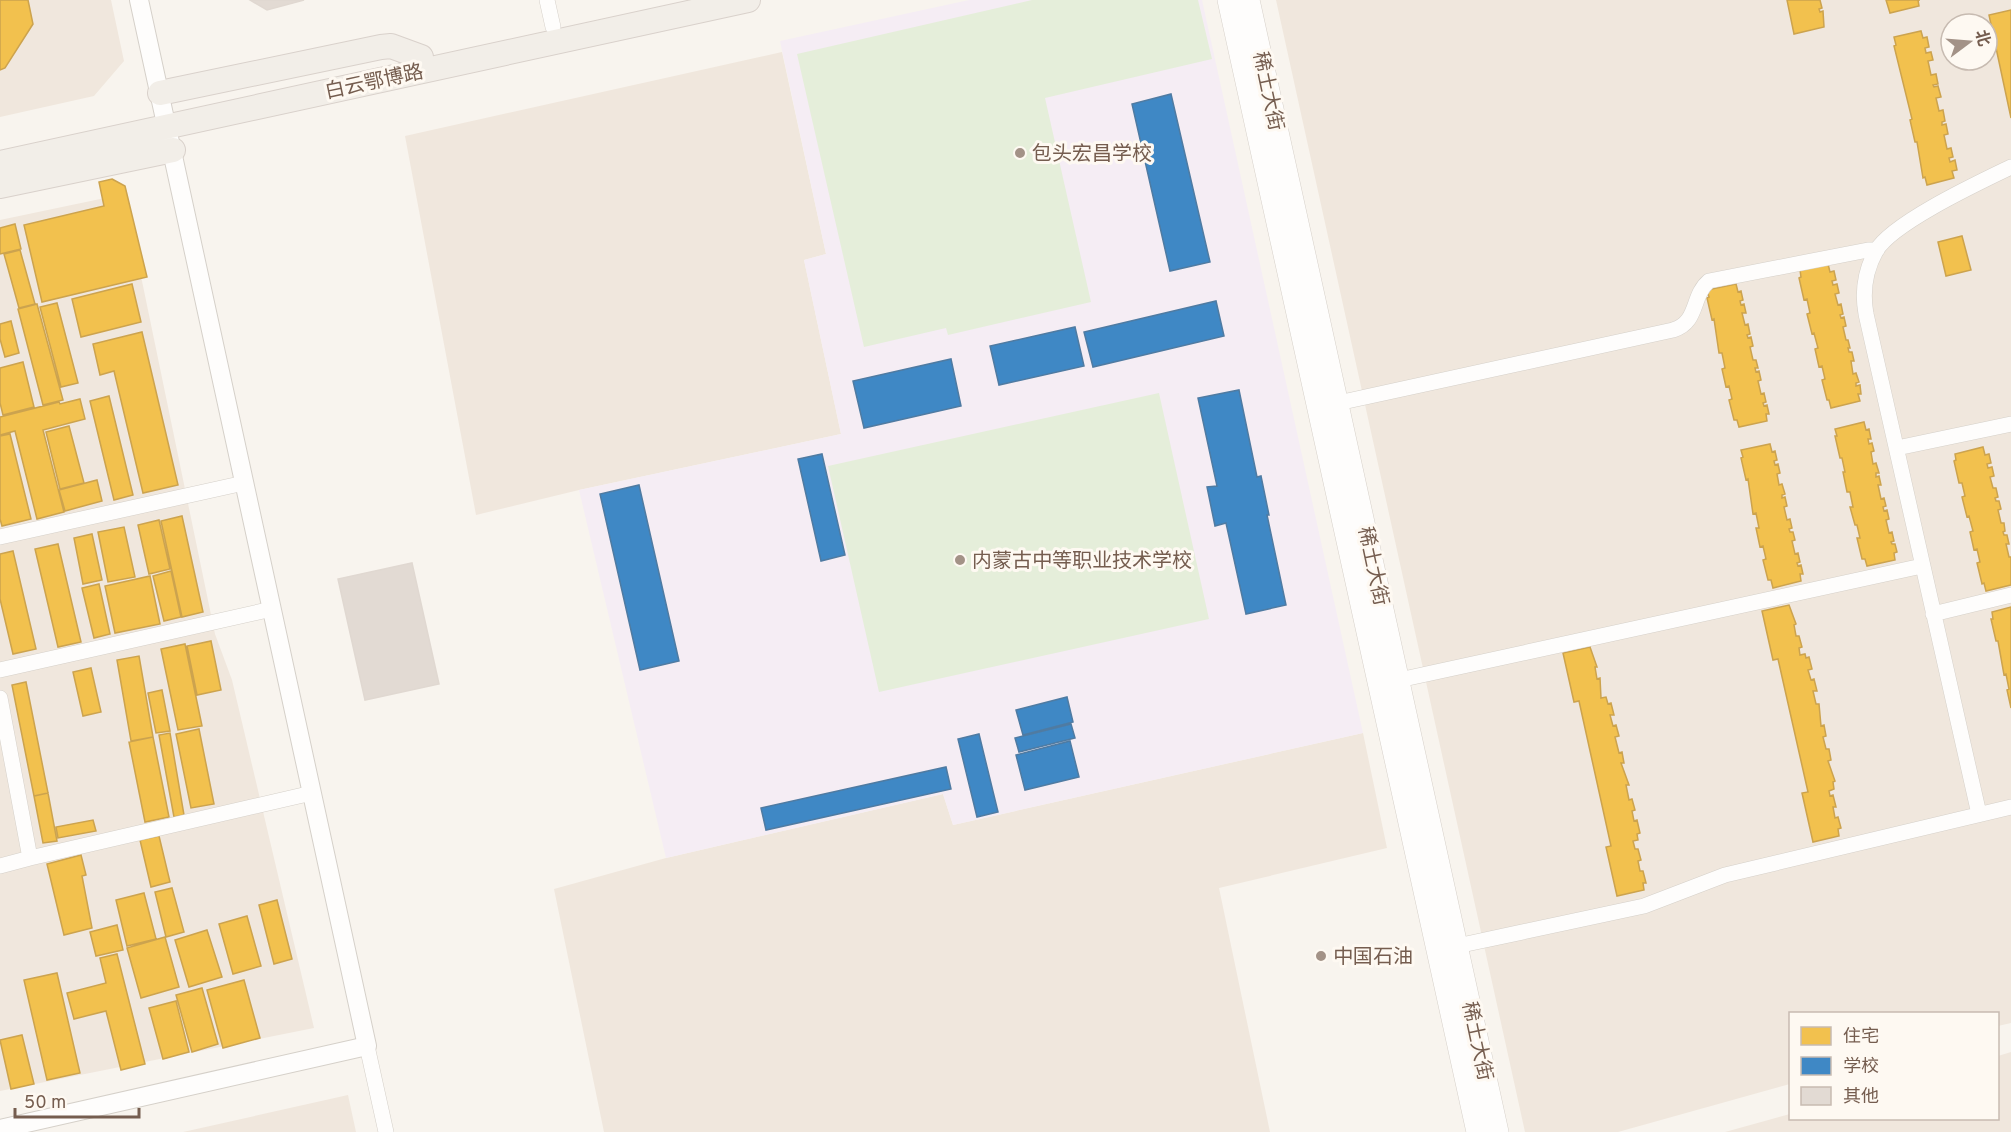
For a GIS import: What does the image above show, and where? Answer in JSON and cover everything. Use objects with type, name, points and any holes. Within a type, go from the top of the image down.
[{"type":"main road","name":"白云鄂博路","points":[[0,163],[164,111],[381,47],[391,46],[421,57],[676,0]]},
{"type":"main road","name":"白云鄂博路","points":[[0,150],[164,111],[748,0]]},
{"type":"main road","name":"稀土大街","points":[[1228,0],[1477,1132]]},
{"type":"main road","name":"稀土大街","points":[[1249,0],[1498,1132]]},
{"type":"main road","points":[[0,186],[173,150]]},
{"type":"street","points":[[139,0],[386,1132]]},
{"type":"street","points":[[547,0],[553,27]]},
{"type":"street","points":[[1979,814],[1864,302],[1864,282],[1876,250],[1890,236],[1978,182],[2011,167]]},
{"type":"street","points":[[1338,403],[1673,330],[1687,324],[1703,286],[1709,281],[1876,250]]},
{"type":"street","points":[[1897,448],[2011,424]]},
{"type":"street","points":[[0,537],[244,483]]},
{"type":"street","points":[[1399,680],[1922,566]]},
{"type":"street","points":[[1933,614],[2011,596]]},
{"type":"street","points":[[0,670],[272,609]]},
{"type":"street","points":[[0,698],[30,858]]},
{"type":"street","points":[[0,866],[312,793]]},
{"type":"street","points":[[1457,946],[1644,906],[1725,875],[2011,807]]},
{"type":"street","points":[[0,1129],[367,1046]]},
{"type":"shaded area","points":[[0,0],[111,0],[124,61],[94,96],[0,117]]},
{"type":"shaded area","name":"内蒙古中等职业技术学校","points":[[969,0],[1202,0],[1363,733],[953,825],[943,794],[666,858],[579,490],[841,434],[804,260],[826,254],[780,41]]},
{"type":"shaded area","points":[[1276,0],[2011,0],[2011,1023],[1999,1026],[1999,1012],[1789,1012],[1789,1084],[1618,1132],[1525,1132]]},
{"type":"shaded area","points":[[782,52],[826,254],[804,260],[841,434],[579,490],[476,515],[405,136]]},
{"type":"shaded area","points":[[124,194],[215,634],[232,680],[314,1028],[0,1091],[0,220]]},
{"type":"shaded area","points":[[1363,733],[1387,848],[1219,888],[1270,1132],[604,1132],[554,889],[666,858],[943,794],[953,825]]},
{"type":"shaded area","points":[[2011,1052],[2011,1132],[1725,1132],[1789,1114],[1789,1120],[1999,1120],[1999,1056]]},
{"type":"shaded area","points":[[348,1095],[356,1132],[183,1132]]},
{"type":"green space","points":[[1032,0],[1198,0],[1212,59],[1045,98],[1091,302],[948,335],[946,328],[864,347],[797,54]]},
{"type":"green space","points":[[1159,393],[1209,619],[879,692],[828,466]]},
{"type":"building: 住宅","points":[[0,0],[28,0],[33,24],[5,68],[0,70]]},
{"type":"building: 住宅","points":[[1787,0],[1820,0],[1822,8],[1819,9],[1820,12],[1823,11],[1824,27],[1794,34]]},
{"type":"building: 住宅","points":[[1886,0],[1918,0],[1919,6],[1890,13]]},
{"type":"building: 住宅","points":[[2011,10],[2011,118],[1999,62],[1999,13]]},
{"type":"building: 住宅","points":[[1921,31],[1923,38],[1927,37],[1929,47],[1925,48],[1926,53],[1931,52],[1933,60],[1928,61],[1931,75],[1936,74],[1938,84],[1933,85],[1938,86],[1941,97],[1936,98],[1939,111],[1943,110],[1945,121],[1942,125],[1946,124],[1948,134],[1944,135],[1947,149],[1951,148],[1953,157],[1949,158],[1950,162],[1955,160],[1957,170],[1952,171],[1954,178],[1927,185],[1925,177],[1923,178],[1917,142],[1915,142],[1910,120],[1912,119],[1894,46],[1896,45],[1894,37]]},
{"type":"building: 住宅","points":[[112,179],[125,186],[147,277],[42,302],[24,225],[104,206],[99,182]]},
{"type":"building: 住宅","points":[[15,224],[21,249],[0,254],[0,228]]},
{"type":"building: 住宅","points":[[1962,236],[1971,270],[1946,276],[1938,242]]},
{"type":"building: 住宅","points":[[20,250],[35,304],[19,308],[4,254]]},
{"type":"building: 住宅","points":[[1828,264],[1830,272],[1834,271],[1836,280],[1832,281],[1833,285],[1837,284],[1839,293],[1835,294],[1838,305],[1841,304],[1843,314],[1840,315],[1841,318],[1844,317],[1846,326],[1843,327],[1850,348],[1848,348],[1849,352],[1852,352],[1854,361],[1851,361],[1853,374],[1856,373],[1859,382],[1856,386],[1860,385],[1861,394],[1858,394],[1860,401],[1831,408],[1822,380],[1825,379],[1822,366],[1819,367],[1815,349],[1818,348],[1807,314],[1810,313],[1807,299],[1804,300],[1799,278],[1801,277],[1800,270]]},
{"type":"building: 住宅","points":[[132,284],[141,322],[81,337],[72,299]]},
{"type":"building: 住宅","points":[[1736,284],[1738,292],[1741,291],[1743,300],[1740,301],[1741,305],[1744,304],[1746,313],[1742,313],[1750,334],[1747,335],[1748,338],[1751,337],[1753,346],[1750,347],[1753,360],[1756,360],[1758,368],[1755,368],[1756,372],[1759,371],[1761,380],[1758,381],[1761,394],[1764,393],[1766,402],[1763,403],[1764,406],[1767,405],[1769,414],[1766,414],[1767,421],[1739,427],[1737,420],[1734,420],[1729,400],[1732,399],[1729,386],[1726,387],[1722,369],[1725,368],[1722,353],[1719,353],[1714,319],[1712,320],[1707,298],[1709,297],[1707,290]]},
{"type":"building: 住宅","points":[[57,303],[78,383],[61,387],[40,307]]},
{"type":"building: 住宅","points":[[37,304],[63,400],[43,405],[18,309]]},
{"type":"building: 住宅","points":[[11,321],[19,353],[5,357],[0,339],[0,324]]},
{"type":"building: 住宅","points":[[142,332],[178,485],[143,493],[114,371],[100,375],[93,344]]},
{"type":"building: 住宅","points":[[23,362],[34,407],[3,415],[0,403],[0,368]]},
{"type":"building: 住宅","points":[[109,396],[133,495],[114,500],[90,401]]},
{"type":"building: 住宅","points":[[80,399],[85,419],[43,430],[64,512],[37,519],[15,431],[0,435],[0,417]]},
{"type":"building: 住宅","points":[[1864,422],[1866,430],[1869,429],[1871,439],[1868,439],[1869,444],[1872,443],[1874,451],[1871,452],[1873,464],[1876,463],[1879,473],[1876,473],[1876,477],[1879,476],[1881,499],[1884,498],[1886,506],[1883,507],[1884,511],[1887,510],[1889,519],[1886,520],[1889,533],[1892,532],[1894,541],[1891,542],[1895,544],[1897,552],[1894,553],[1895,560],[1867,566],[1865,559],[1862,559],[1857,538],[1860,538],[1857,525],[1855,525],[1850,507],[1853,507],[1850,492],[1847,492],[1842,458],[1840,458],[1835,436],[1837,436],[1835,429]]},
{"type":"building: 住宅","points":[[69,426],[84,483],[60,489],[46,432]]},
{"type":"building: 住宅","points":[[10,434],[31,519],[2,526],[0,519],[0,436]]},
{"type":"building: 住宅","points":[[1770,444],[1772,452],[1775,451],[1777,460],[1774,461],[1775,465],[1778,464],[1780,473],[1777,474],[1779,485],[1782,484],[1785,494],[1782,498],[1785,497],[1787,506],[1784,507],[1787,520],[1790,519],[1792,528],[1789,529],[1793,532],[1795,540],[1792,541],[1795,554],[1798,553],[1800,562],[1797,563],[1798,566],[1801,565],[1803,574],[1800,574],[1801,581],[1773,588],[1771,580],[1768,580],[1763,560],[1766,559],[1763,546],[1760,547],[1756,513],[1753,514],[1748,479],[1746,480],[1741,458],[1743,457],[1741,450]]},
{"type":"building: 住宅","points":[[1983,447],[1985,455],[1989,454],[1991,463],[1987,464],[1988,468],[1992,467],[1994,476],[1990,477],[1993,488],[1996,488],[1998,497],[1995,498],[1999,501],[2001,509],[1998,510],[2001,523],[2004,523],[2005,531],[2003,532],[2007,535],[2009,544],[2006,544],[2009,557],[2011,557],[2011,585],[1986,591],[1977,563],[1980,562],[1977,549],[1974,550],[1970,532],[1973,531],[1962,497],[1965,496],[1962,483],[1959,483],[1954,461],[1956,460],[1955,454]]},
{"type":"building: 住宅","points":[[97,480],[102,501],[65,511],[59,490]]},
{"type":"building: 住宅","points":[[182,516],[203,612],[182,617],[161,521]]},
{"type":"building: 住宅","points":[[159,520],[170,569],[149,574],[138,525]]},
{"type":"building: 住宅","points":[[124,527],[135,577],[108,582],[98,532]]},
{"type":"building: 住宅","points":[[92,534],[102,580],[83,584],[74,538]]},
{"type":"building: 住宅","points":[[58,544],[81,642],[58,647],[35,549]]},
{"type":"building: 住宅","points":[[13,551],[36,649],[13,654],[0,599],[0,554]]},
{"type":"building: 住宅","points":[[171,571],[181,617],[164,621],[153,576]]},
{"type":"building: 住宅","points":[[150,576],[160,624],[115,633],[105,586]]},
{"type":"building: 住宅","points":[[99,584],[110,634],[94,638],[82,588]]},
{"type":"building: 住宅","points":[[1789,605],[1796,624],[1794,625],[1796,636],[1799,636],[1802,647],[1799,648],[1800,655],[1805,654],[1806,658],[1809,657],[1812,669],[1808,670],[1811,680],[1814,679],[1817,691],[1813,691],[1816,704],[1819,704],[1821,726],[1824,725],[1826,736],[1823,737],[1826,749],[1829,749],[1831,760],[1828,761],[1835,781],[1833,782],[1834,789],[1829,791],[1830,796],[1833,795],[1836,807],[1833,807],[1835,818],[1838,817],[1841,828],[1838,829],[1839,836],[1813,842],[1802,793],[1808,792],[1778,659],[1773,660],[1762,611]]},
{"type":"building: 住宅","points":[[2011,607],[2011,708],[2006,674],[2004,675],[1998,641],[1996,641],[1991,619],[1993,619],[1992,612]]},
{"type":"building: 住宅","points":[[211,641],[221,690],[197,695],[187,646]]},
{"type":"building: 住宅","points":[[185,644],[202,726],[178,730],[161,649]]},
{"type":"building: 住宅","points":[[1590,647],[1597,667],[1595,667],[1597,679],[1600,678],[1601,698],[1606,697],[1608,704],[1611,703],[1614,715],[1610,715],[1619,736],[1615,737],[1619,753],[1622,752],[1624,763],[1621,763],[1629,785],[1626,785],[1629,800],[1632,799],[1635,810],[1632,811],[1634,821],[1637,820],[1640,833],[1637,834],[1638,840],[1633,841],[1635,849],[1638,849],[1641,860],[1638,861],[1640,871],[1643,871],[1646,883],[1643,883],[1644,890],[1617,896],[1606,847],[1611,846],[1579,701],[1574,702],[1563,653]]},
{"type":"building: 住宅","points":[[139,656],[153,737],[131,741],[117,660]]},
{"type":"building: 住宅","points":[[91,668],[101,712],[83,716],[73,672]]},
{"type":"building: 住宅","points":[[26,682],[48,793],[34,796],[12,685]]},
{"type":"building: 住宅","points":[[162,690],[170,731],[156,733],[148,693]]},
{"type":"building: 住宅","points":[[199,729],[214,804],[191,808],[176,734]]},
{"type":"building: 住宅","points":[[170,733],[184,815],[174,817],[159,735]]},
{"type":"building: 住宅","points":[[153,737],[169,817],[145,822],[129,742]]},
{"type":"building: 住宅","points":[[48,793],[57,841],[43,843],[34,796]]},
{"type":"building: 住宅","points":[[93,820],[96,831],[58,838],[56,827]]},
{"type":"building: 住宅","points":[[159,836],[170,882],[151,887],[140,840]]},
{"type":"building: 住宅","points":[[81,855],[86,875],[82,876],[92,928],[64,935],[47,864]]},
{"type":"building: 住宅","points":[[172,888],[184,932],[166,937],[155,892]]},
{"type":"building: 住宅","points":[[144,893],[156,939],[127,946],[116,900]]},
{"type":"building: 住宅","points":[[277,900],[292,959],[274,964],[259,905]]},
{"type":"building: 住宅","points":[[247,916],[261,966],[233,974],[219,924]]},
{"type":"building: 住宅","points":[[117,925],[123,950],[96,956],[90,932]]},
{"type":"building: 住宅","points":[[207,930],[222,977],[189,987],[175,940]]},
{"type":"building: 住宅","points":[[165,937],[179,987],[141,998],[127,948]]},
{"type":"building: 住宅","points":[[117,954],[145,1064],[121,1070],[106,1011],[74,1019],[67,993],[106,983],[100,958]]},
{"type":"building: 住宅","points":[[57,973],[80,1073],[47,1080],[24,980]]},
{"type":"building: 住宅","points":[[244,980],[260,1038],[223,1048],[207,990]]},
{"type":"building: 住宅","points":[[202,988],[218,1044],[192,1052],[176,995]]},
{"type":"building: 住宅","points":[[176,1001],[189,1052],[163,1059],[149,1008]]},
{"type":"building: 住宅","points":[[22,1035],[34,1084],[11,1089],[0,1040]]},
{"type":"building: 学校","points":[[1171,94],[1210,262],[1170,271],[1132,104]]},
{"type":"building: 学校","points":[[1216,301],[1224,336],[1093,367],[1084,332]]},
{"type":"building: 学校","points":[[1075,327],[1084,366],[999,385],[990,346]]},
{"type":"building: 学校","points":[[951,359],[961,406],[864,428],[853,381]]},
{"type":"building: 学校","points":[[1239,390],[1257,477],[1261,476],[1286,605],[1246,614],[1226,523],[1215,526],[1207,487],[1217,486],[1198,398]]},
{"type":"building: 学校","points":[[822,454],[845,555],[821,561],[798,459]]},
{"type":"building: 学校","points":[[639,485],[679,661],[640,670],[600,494]]},
{"type":"building: 学校","points":[[1067,697],[1073,722],[1023,735],[1016,710]]},
{"type":"building: 学校","points":[[1071,724],[1075,738],[1019,752],[1015,738]]},
{"type":"building: 学校","points":[[979,734],[998,812],[977,817],[958,739]]},
{"type":"building: 学校","points":[[1070,741],[1079,777],[1025,790],[1016,755]]},
{"type":"building: 学校","points":[[946,767],[951,789],[766,830],[761,808]]},
{"type":"building: 其他","points":[[250,0],[304,0],[267,10]]},
{"type":"building: 其他","points":[[412,563],[439,684],[365,700],[338,579]]},
{"type":"place","name":"包头宏昌学校","points":[[1020,153]]},
{"type":"place","name":"内蒙古中等职业技术学校","points":[[960,560]]},
{"type":"place","name":"中国石油","points":[[1321,956]]}]
